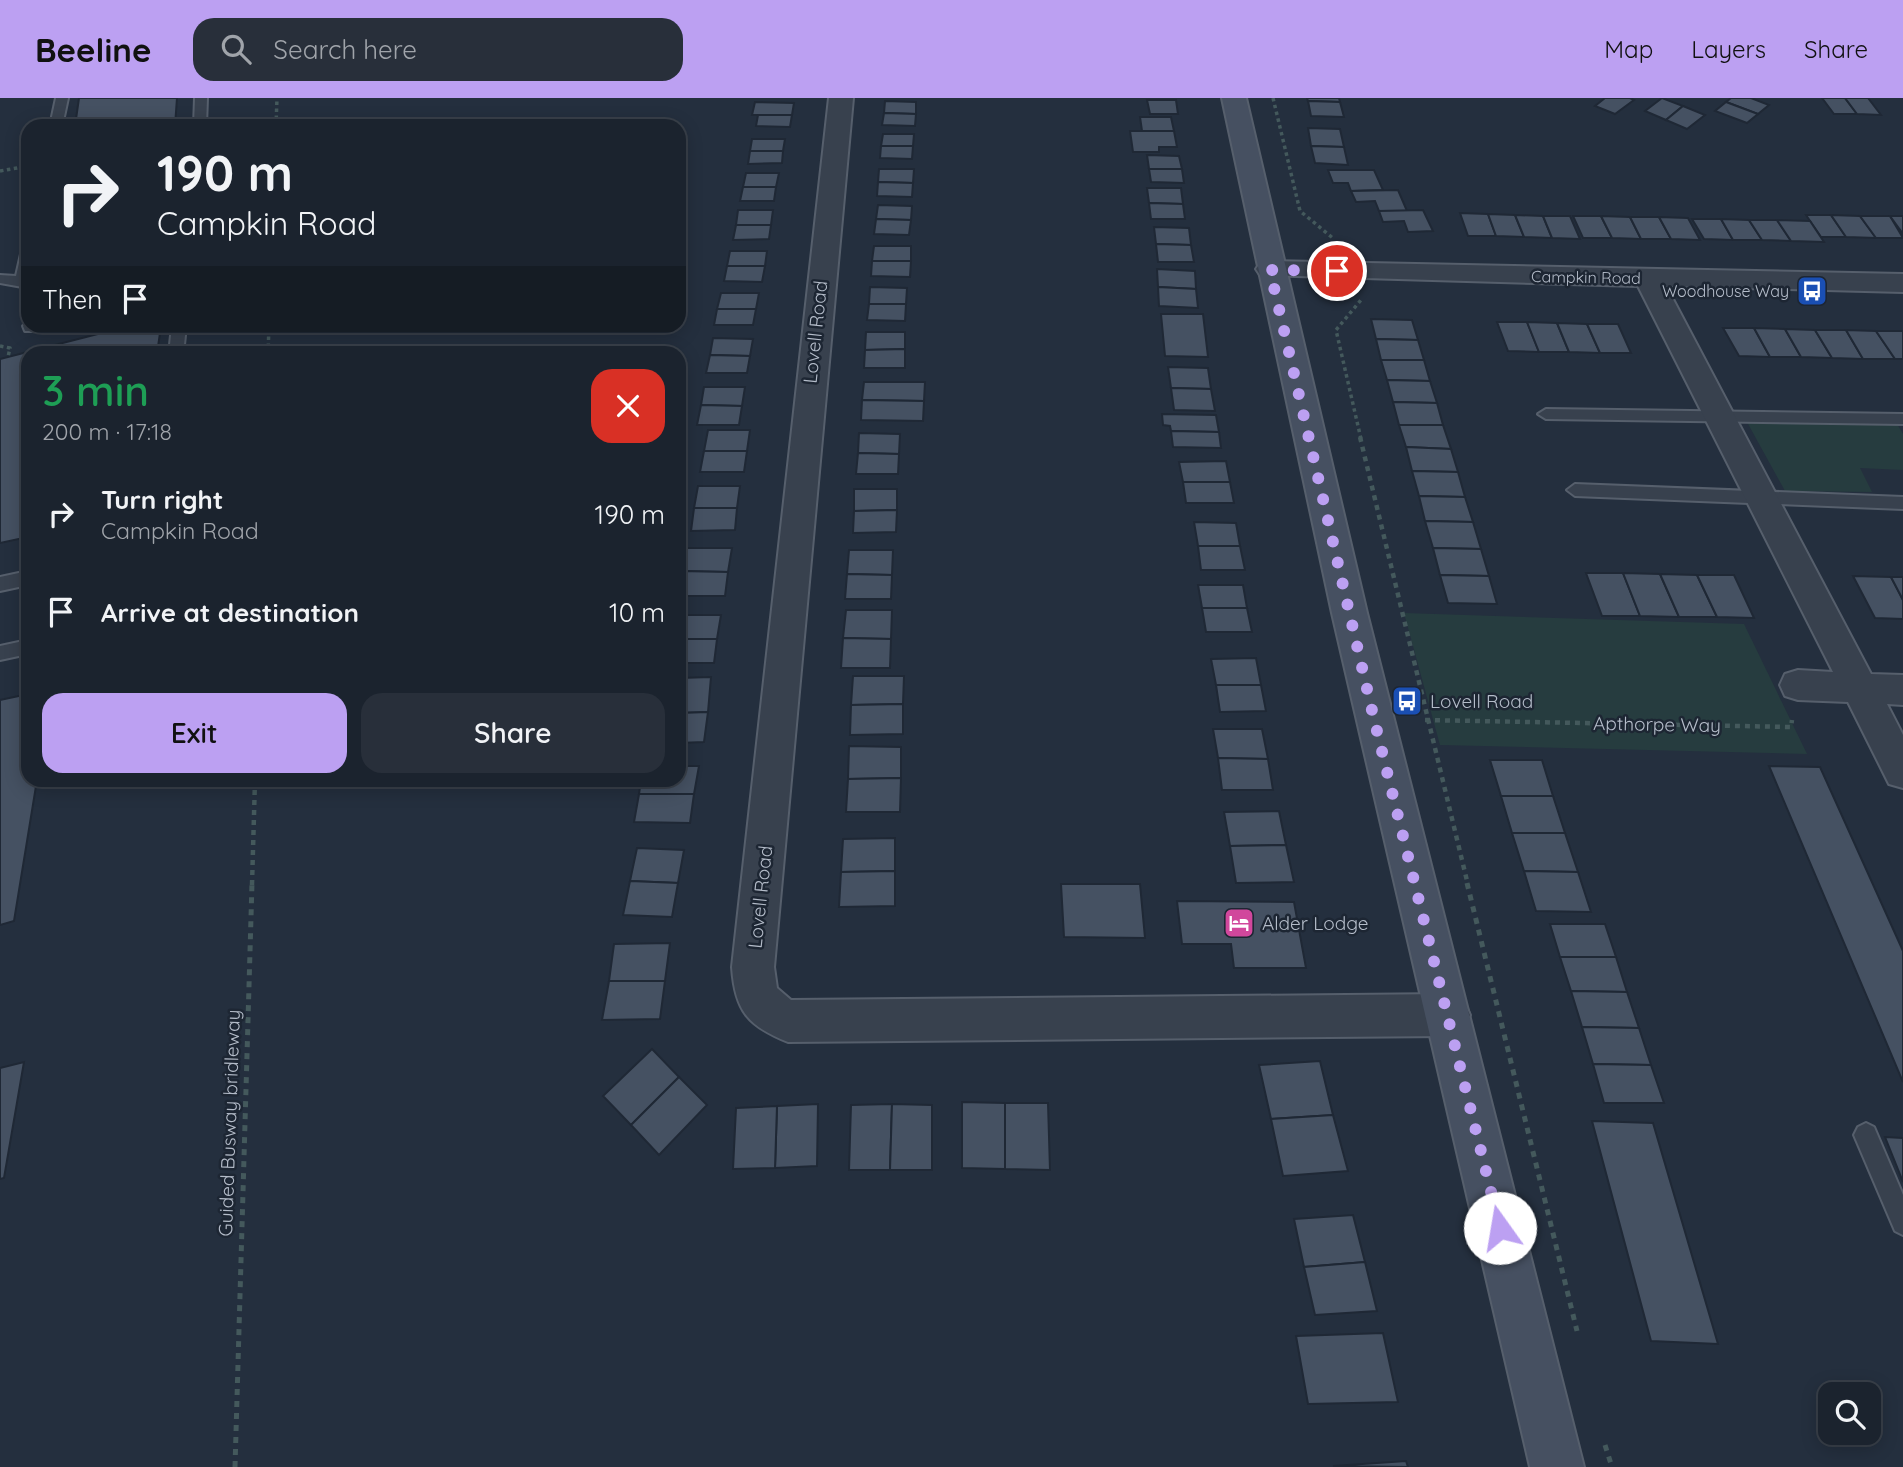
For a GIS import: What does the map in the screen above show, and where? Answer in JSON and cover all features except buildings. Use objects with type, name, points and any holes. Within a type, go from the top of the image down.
[{"type":"street","name":"Lovell Road","points":[[841,98],[753,967],[758,1001],[768,1013],[788,1021],[1448,1015]]},
{"type":"street","points":[[1234,98],[1270,270],[1374,719],[1557,1467]]},
{"type":"street","name":"Campkin Road","points":[[1270,270],[1903,284]]},
{"type":"street","points":[[1648,278],[1903,772]]},
{"type":"street","points":[[1798,685],[1903,690]]},
{"type":"lane","points":[[58,119],[62,98]]},
{"type":"lane","points":[[200,119],[201,98]]},
{"type":"lane","points":[[0,279],[21,282]]},
{"type":"lane","points":[[1546,414],[1903,419]]},
{"type":"lane","points":[[1575,490],[1763,500],[1903,503]]},
{"type":"lane","points":[[0,584],[21,580]]},
{"type":"lane","points":[[0,653],[21,649]]},
{"type":"lane","points":[[1866,1135],[1903,1223]]},
{"type":"path","points":[[276,119],[277,98]]},
{"type":"path","points":[[1273,98],[1300,211],[1351,252],[1368,292],[1336,330],[1395,597],[1477,913],[1579,1341]]},
{"type":"path","points":[[0,171],[21,167]]},
{"type":"path","points":[[0,346],[10,348],[8,357]]},
{"type":"path","name":"Apthorpe Way","points":[[1374,719],[1791,727],[1798,685]]},
{"type":"path","name":"Guided Busway bridleway","points":[[235,1467],[254,787]]},
{"type":"path","points":[[1602,1433],[1612,1467]]},
{"type":"green space","points":[[1747,422],[1897,424],[1903,434],[1903,470],[1860,468],[1872,492],[1785,491]]},
{"type":"green space","points":[[1404,613],[1744,624],[1807,754],[1440,745]]},
{"type":"place","name":"Woodhouse Way","points":[[1812,291]]},
{"type":"place","name":"Lovell Road","points":[[1407,701]]},
{"type":"place","name":"Alder Lodge","points":[[1239,923]]},
{"type":"route","points":[[1337,271],[1270,270],[1374,719],[1500,1228]]}]
